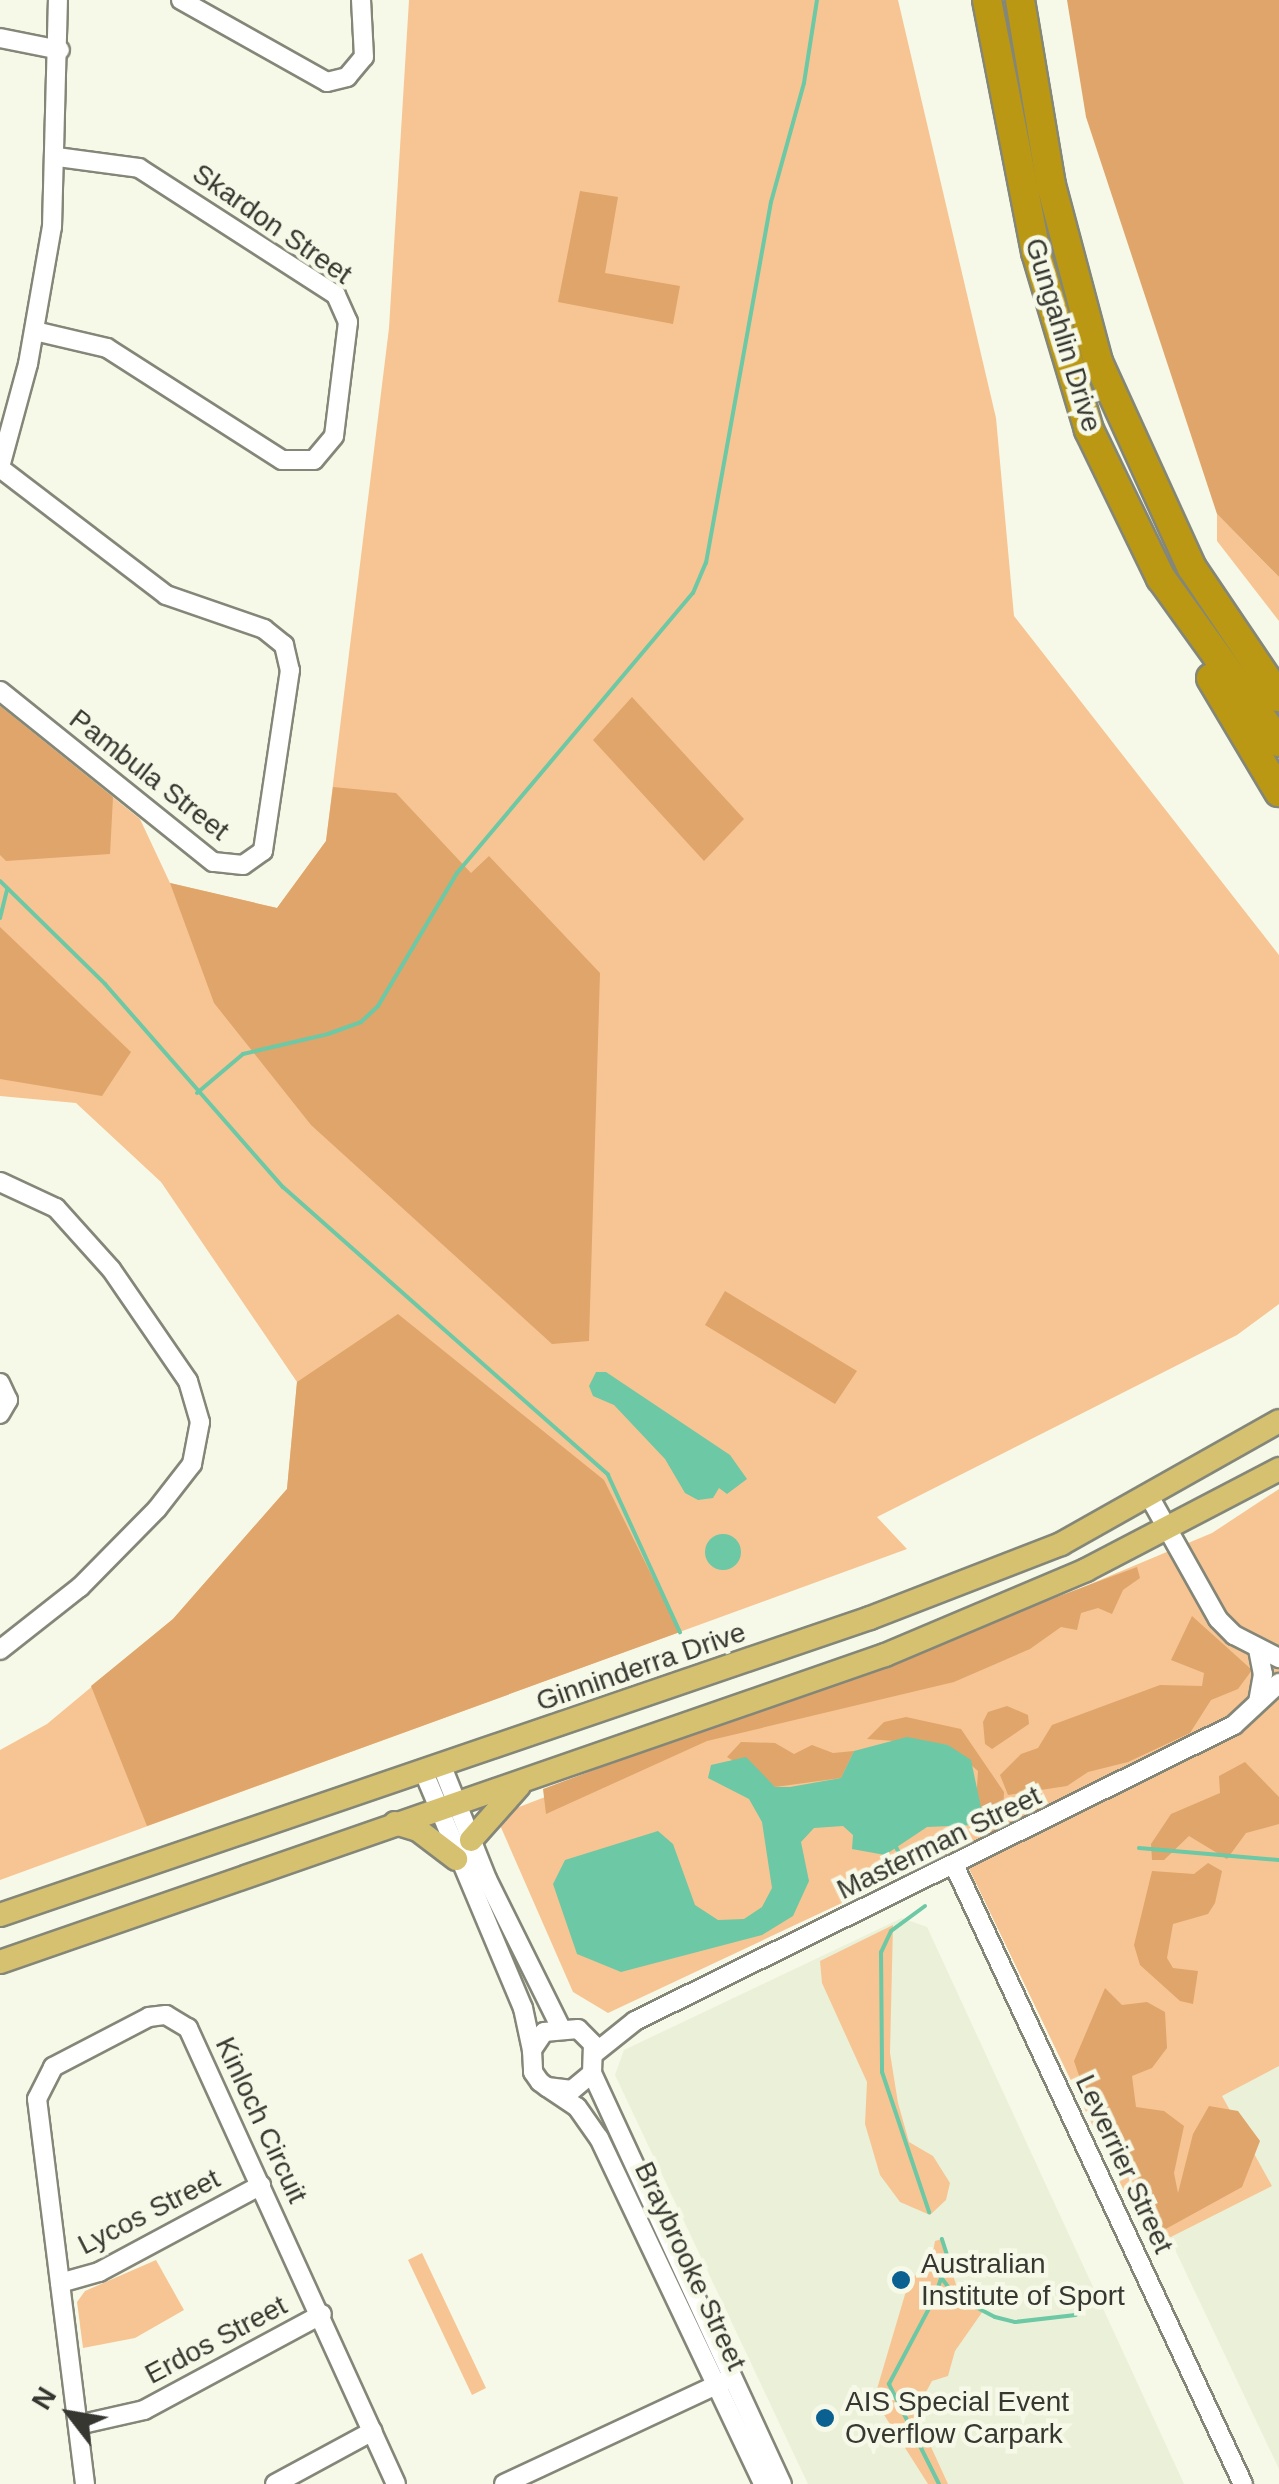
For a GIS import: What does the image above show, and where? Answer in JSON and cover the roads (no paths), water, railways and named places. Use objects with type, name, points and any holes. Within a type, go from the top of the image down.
[{"type":"highway","name":"Gungahlin Drive","points":[[987,0],[1051,313],[1089,430],[1161,578],[1279,742]]},
{"type":"highway","name":"Gungahlin Drive","points":[[1020,0],[1076,290],[1144,472],[1201,584],[1279,697]]},
{"type":"highway","points":[[1144,472],[1279,670]]},
{"type":"highway","points":[[1161,578],[1279,792]]},
{"type":"main road","name":"Ginninderra Drive","points":[[0,1915],[434,1772],[902,1606],[1061,1544],[1279,1421]]},
{"type":"main road","points":[[0,1962],[885,1655],[1168,1530],[1279,1469]]},
{"type":"main road","points":[[396,1824],[464,1849],[525,1780]]},
{"type":"street","points":[[0,468],[35,331],[58,157],[58,0]]},
{"type":"street","points":[[181,0],[328,82],[346,77],[364,57],[361,0]]},
{"type":"street","points":[[0,38],[60,50]]},
{"type":"street","name":"Skardon Street","points":[[35,331],[107,348],[282,460],[314,460],[334,436],[348,328],[340,299],[139,168],[58,157]]},
{"type":"street","name":"Pambula Street","points":[[0,468],[166,595],[264,629],[284,645],[290,670],[263,851],[244,866],[213,862],[0,691]]},
{"type":"street","points":[[0,1182],[56,1208],[110,1269],[188,1381],[200,1422],[192,1464],[157,1510],[80,1587],[0,1650]]},
{"type":"street","points":[[0,1383],[8,1397],[0,1414]]},
{"type":"street","points":[[1150,1496],[1218,1619],[1258,1649],[1279,1658]]},
{"type":"street","points":[[1258,1649],[1263,1674],[1258,1701]]},
{"type":"street","name":"Masterman Street","points":[[595,2053],[636,2021],[955,1867],[1234,1725],[1279,1683]]},
{"type":"street","points":[[434,1772],[523,2008],[533,2072],[547,2087],[572,2090],[592,2073],[595,2053],[583,2032],[560,2026],[544,2032],[532,2050]]},
{"type":"street","points":[[464,1849],[560,2026]]},
{"type":"street","name":"Leverrier Street","points":[[955,1867],[1243,2484]]},
{"type":"street","name":"Kinloch Circuit","points":[[85,2484],[37,2098],[43,2079],[54,2067],[149,2017],[166,2015],[188,2028],[322,2314],[396,2484]]},
{"type":"street","name":"Masterman Street","points":[[583,2032],[636,2021]]},
{"type":"street","name":"Braybrooke Street","points":[[592,2073],[763,2484]]},
{"type":"street","name":"Braybrooke Street","points":[[547,2087],[576,2107],[599,2138],[721,2381],[782,2484]]},
{"type":"street","name":"Lycos Street","points":[[60,2283],[98,2272],[261,2185]]},
{"type":"street","name":"Erdos Street","points":[[78,2425],[144,2410],[322,2314]]},
{"type":"street","points":[[504,2484],[721,2381]]},
{"type":"street","points":[[275,2484],[374,2431]]},
{"type":"waterway","points":[[197,1093],[243,1054],[328,1034],[361,1022],[378,1006],[457,873],[693,593],[706,563],[771,202],[804,83],[817,0]]},
{"type":"waterway","points":[[0,881],[105,984],[283,1187],[608,1475],[680,1632]]},
{"type":"waterway","points":[[0,918],[7,889]]},
{"type":"waterway","points":[[896,1847],[907,1870]]},
{"type":"waterway","points":[[1139,1848],[1279,1860]]},
{"type":"waterway","points":[[925,1906],[891,1931],[881,1952],[882,2072],[929,2212]]},
{"type":"waterway","points":[[939,2484],[889,2384],[934,2299],[948,2258],[942,2239]]},
{"type":"waterway","points":[[940,2276],[955,2296],[995,2317],[1015,2322],[1076,2315]]},
{"type":"place","name":"Australian Institute of Sport","points":[[901,2280]]},
{"type":"place","name":"AIS Special Event Overflow Carpark","points":[[825,2418]]}]
